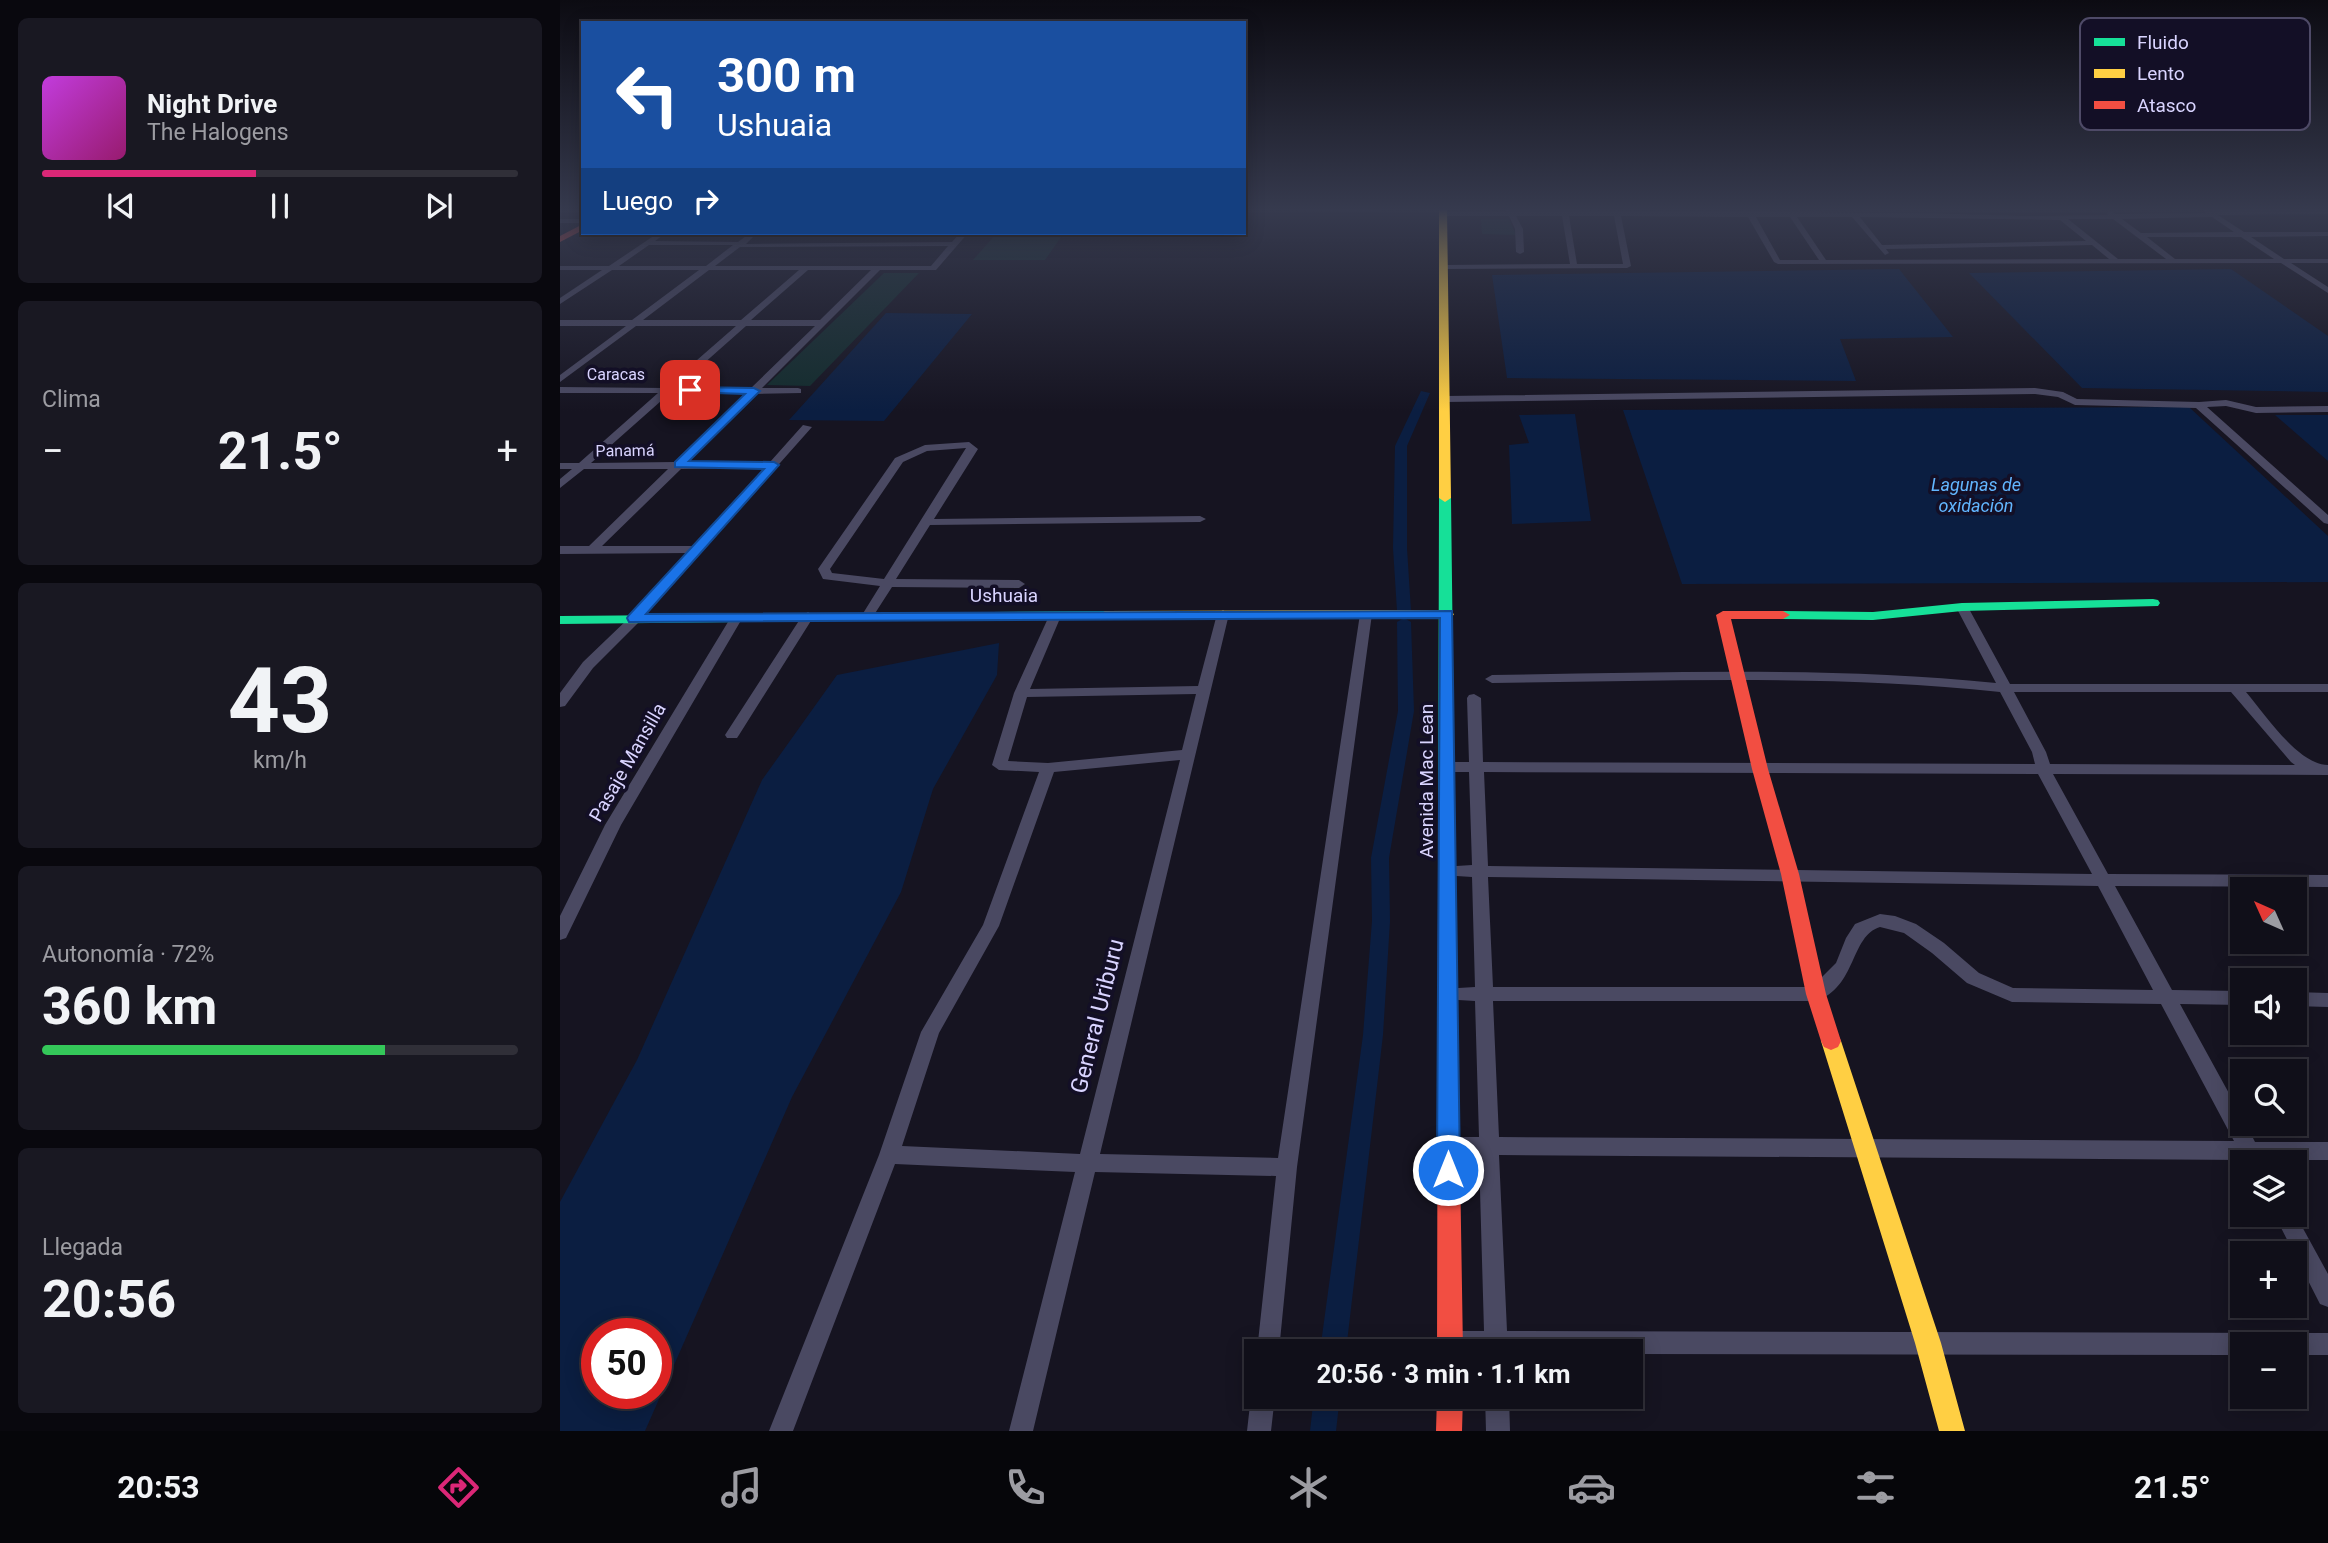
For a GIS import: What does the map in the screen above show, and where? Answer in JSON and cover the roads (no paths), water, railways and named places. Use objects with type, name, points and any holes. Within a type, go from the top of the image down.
[{"type":"street","points":[[560,302],[597,277]]},
{"type":"street","points":[[560,379],[697,277]]},
{"type":"street","points":[[560,485],[796,277]]},
{"type":"street","points":[[592,550],[869,277]]},
{"type":"street","name":"Avenida Mac Lean","points":[[1444,277],[1450,1339]]},
{"type":"street","points":[[2309,277],[2326,288]]},
{"type":"street","points":[[560,323],[824,323]]},
{"type":"street","name":"Caracas","points":[[560,390],[798,391]]},
{"type":"street","points":[[1445,399],[2035,391],[2060,394],[2075,402],[2199,405],[2226,403],[2256,410],[2328,409]]},
{"type":"street","points":[[2199,405],[2328,521]]},
{"type":"street","points":[[560,703],[588,665],[635,618],[807,427]]},
{"type":"street","points":[[868,615],[888,583],[926,522],[973,449],[969,444],[925,448],[899,460],[824,569],[827,576],[832,579],[888,583],[1019,584]]},
{"type":"street","name":"Panamá","points":[[560,466],[774,465]]},
{"type":"street","points":[[926,522],[1200,519]]},
{"type":"street","points":[[560,550],[698,549]]},
{"type":"street","points":[[1952,1431],[1928,1343],[1816,994],[1790,874],[1760,769],[1723,615],[1872,616],[1962,607],[2153,603]]},
{"type":"street","points":[[1962,607],[2039,752],[2044,771],[2107,882],[2250,1150]]},
{"type":"street","name":"General Uriburu","points":[[1021,1431],[1223,614]]},
{"type":"street","points":[[1269,1339],[1287,1167],[1366,614]]},
{"type":"street","name":"Ushuaia","points":[[560,620],[868,615],[1447,614]]},
{"type":"street","points":[[1055,615],[1021,693],[999,765],[1048,768],[1189,754]]},
{"type":"street","points":[[732,735],[808,616]]},
{"type":"street","name":"Pasaje Mansilla","points":[[560,933],[613,825],[685,700],[737,617]]},
{"type":"street","points":[[1492,679],[1736,676],[1938,681],[2005,688],[2328,688]]},
{"type":"street","points":[[2235,688],[2296,759],[2324,772]]},
{"type":"street","points":[[1021,693],[1204,690]]},
{"type":"street","points":[[1474,698],[1496,1339]]},
{"type":"street","points":[[1447,767],[2324,772]]},
{"type":"street","points":[[781,1431],[889,1155],[930,1032],[991,926],[1048,768]]},
{"type":"street","points":[[1447,871],[1790,874],[2107,882],[2328,881]]},
{"type":"street","points":[[1448,994],[1816,994],[1834,979],[1843,966],[1856,936],[1866,925],[1879,922],[1904,925],[1939,946],[1972,977],[1989,987],[2012,995],[2230,998]]},
{"type":"street","points":[[2307,999],[2328,1000]]},
{"type":"street","points":[[1448,1146],[1865,1149],[2230,1156]]},
{"type":"street","points":[[2307,1152],[2328,1151]]},
{"type":"street","points":[[889,1155],[1287,1167]]},
{"type":"street","points":[[2291,1227],[2328,1296]]},
{"type":"street","points":[[1643,1345],[2328,1344]]},
{"type":"street","points":[[1259,1431],[1262,1409]]},
{"type":"street","points":[[1449,1431],[1450,1409]]},
{"type":"street","points":[[1497,1409],[1498,1431]]},
{"type":"water","points":[[1492,277],[1905,277],[1953,337],[1840,339],[1856,381],[1507,378]]},
{"type":"water","points":[[1973,277],[2242,277],[2328,336],[2328,392],[2082,388]]},
{"type":"water","points":[[886,313],[972,314],[884,421],[789,420]]},
{"type":"water","name":"Lagunas de oxidación","points":[[2189,407],[2328,536],[2328,582],[1682,584],[1623,410]]},
{"type":"water","points":[[1575,414],[1591,521],[1512,524],[1509,445],[1529,443],[1519,415]]},
{"type":"water","points":[[2275,415],[2328,415],[2328,461]]},
{"type":"water","points":[[999,643],[997,675],[933,789],[901,892],[792,1097],[672,1370],[672,1318],[581,1318],[581,1409],[655,1409],[645,1431],[560,1431],[560,1202],[637,1060],[762,780],[837,675]]},
{"type":"waterway","points":[[1404,611],[1400,548],[1401,446],[1425,393]]},
{"type":"waterway","points":[[1335,1339],[1373,1035],[1381,921],[1380,858],[1406,711],[1404,622]]},
{"type":"waterway","points":[[1323,1431],[1326,1409]]}]
